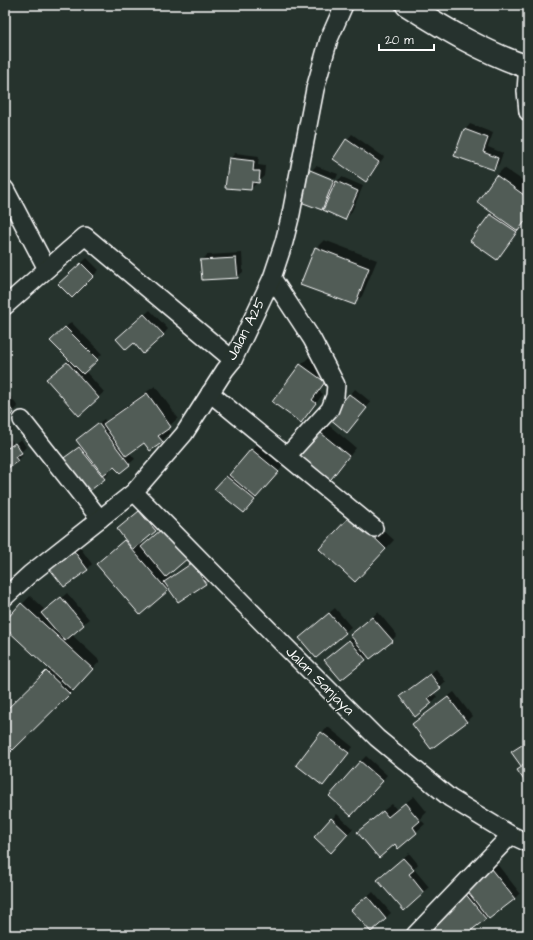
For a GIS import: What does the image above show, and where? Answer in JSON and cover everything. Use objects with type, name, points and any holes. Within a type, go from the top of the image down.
[{"type":"highway","points":[[407,5],[448,31],[500,56],[528,65]]},
{"type":"street","name":"Jalan A25","points":[[5,597],[30,574],[134,492],[184,434],[233,360],[272,278],[284,242],[291,214],[315,89],[329,39],[344,5]]},
{"type":"street","points":[[528,65],[526,91],[528,112]]},
{"type":"street","points":[[5,189],[10,213],[47,269]]},
{"type":"street","points":[[5,306],[85,236],[233,360]]},
{"type":"street","points":[[272,278],[312,339],[336,385],[335,396],[330,409],[287,456]]},
{"type":"street","points":[[210,393],[374,528]]},
{"type":"street","points":[[22,420],[100,519]]},
{"type":"street","name":"Jalan Sanjaya","points":[[134,492],[377,738],[450,798],[511,835],[528,843]]},
{"type":"street","points":[[415,935],[511,835]]},
{"type":"building","points":[[464,129],[488,138],[483,152],[498,158],[494,170],[454,156]]},
{"type":"building","points":[[346,139],[379,162],[366,182],[333,159]]},
{"type":"building","points":[[229,158],[254,161],[253,171],[260,171],[259,183],[252,182],[251,190],[225,188]]},
{"type":"building","points":[[310,170],[334,180],[322,210],[298,201]]},
{"type":"building","points":[[496,175],[524,195],[528,189],[528,217],[518,231],[477,202]]},
{"type":"building","points":[[336,181],[358,191],[345,220],[323,210]]},
{"type":"building","points":[[490,214],[517,232],[497,260],[470,241]]},
{"type":"building","points":[[315,247],[369,268],[355,305],[300,285]]},
{"type":"building","points":[[236,258],[238,278],[202,280],[200,260]]},
{"type":"building","points":[[81,263],[94,276],[72,298],[58,284]]},
{"type":"building","points":[[144,314],[164,335],[143,354],[134,343],[126,350],[116,339]]},
{"type":"building","points":[[65,327],[98,360],[83,374],[50,341]]},
{"type":"building","points":[[67,362],[99,398],[79,416],[46,379]]},
{"type":"building","points":[[300,364],[325,382],[312,400],[316,403],[301,423],[272,402]]},
{"type":"building","points":[[147,393],[171,427],[158,436],[163,442],[150,451],[144,443],[126,456],[103,424]]},
{"type":"building","points":[[349,394],[367,408],[347,433],[329,418]]},
{"type":"building","points":[[5,401],[14,413],[5,419]]},
{"type":"building","points":[[98,423],[130,465],[120,473],[114,467],[103,475],[76,440]]},
{"type":"building","points":[[316,429],[349,456],[328,483],[295,456]]},
{"type":"building","points":[[5,443],[8,448],[15,443],[22,453],[15,457],[18,461],[5,470]]},
{"type":"building","points":[[79,447],[105,479],[87,493],[61,460]]},
{"type":"building","points":[[251,449],[279,472],[256,498],[229,475]]},
{"type":"building","points":[[226,476],[255,500],[244,513],[214,489]]},
{"type":"building","points":[[139,511],[156,531],[133,550],[117,529]]},
{"type":"building","points":[[351,515],[386,549],[355,582],[319,549]]},
{"type":"building","points":[[162,529],[188,558],[166,577],[141,547]]},
{"type":"building","points":[[124,540],[168,591],[140,615],[96,564]]},
{"type":"building","points":[[74,551],[88,570],[64,587],[49,568]]},
{"type":"building","points":[[192,563],[206,584],[178,602],[164,582]]},
{"type":"building","points":[[61,597],[84,625],[65,641],[41,613]]},
{"type":"building","points":[[21,603],[93,669],[73,691],[5,628],[5,621]]},
{"type":"building","points":[[329,613],[346,633],[316,658],[299,638]]},
{"type":"building","points":[[372,617],[393,641],[370,659],[350,635]]},
{"type":"building","points":[[349,640],[366,660],[341,680],[324,660]]},
{"type":"building","points":[[46,671],[70,694],[13,750],[5,742],[5,711]]},
{"type":"building","points":[[430,674],[441,688],[428,698],[432,703],[415,717],[400,696]]},
{"type":"building","points":[[448,697],[467,722],[431,749],[412,724]]},
{"type":"building","points":[[321,732],[349,753],[323,786],[296,765]]},
{"type":"building","points":[[528,741],[528,761],[521,766],[511,752]]},
{"type":"building","points":[[5,744],[12,751],[5,758]]},
{"type":"building","points":[[360,761],[383,781],[351,816],[329,796]]},
{"type":"building","points":[[528,763],[528,786],[517,770]]},
{"type":"building","points":[[405,803],[420,821],[413,827],[417,833],[398,849],[395,844],[379,858],[357,832],[383,811],[388,817]]},
{"type":"building","points":[[331,818],[348,834],[331,853],[314,837]]},
{"type":"building","points":[[403,858],[414,870],[409,874],[424,893],[404,911],[377,880]]},
{"type":"building","points":[[491,869],[515,899],[489,919],[465,888]]},
{"type":"building","points":[[464,892],[486,919],[465,935],[429,935],[425,930],[455,906],[451,902]]},
{"type":"building","points":[[367,896],[386,919],[371,932],[351,910]]}]
